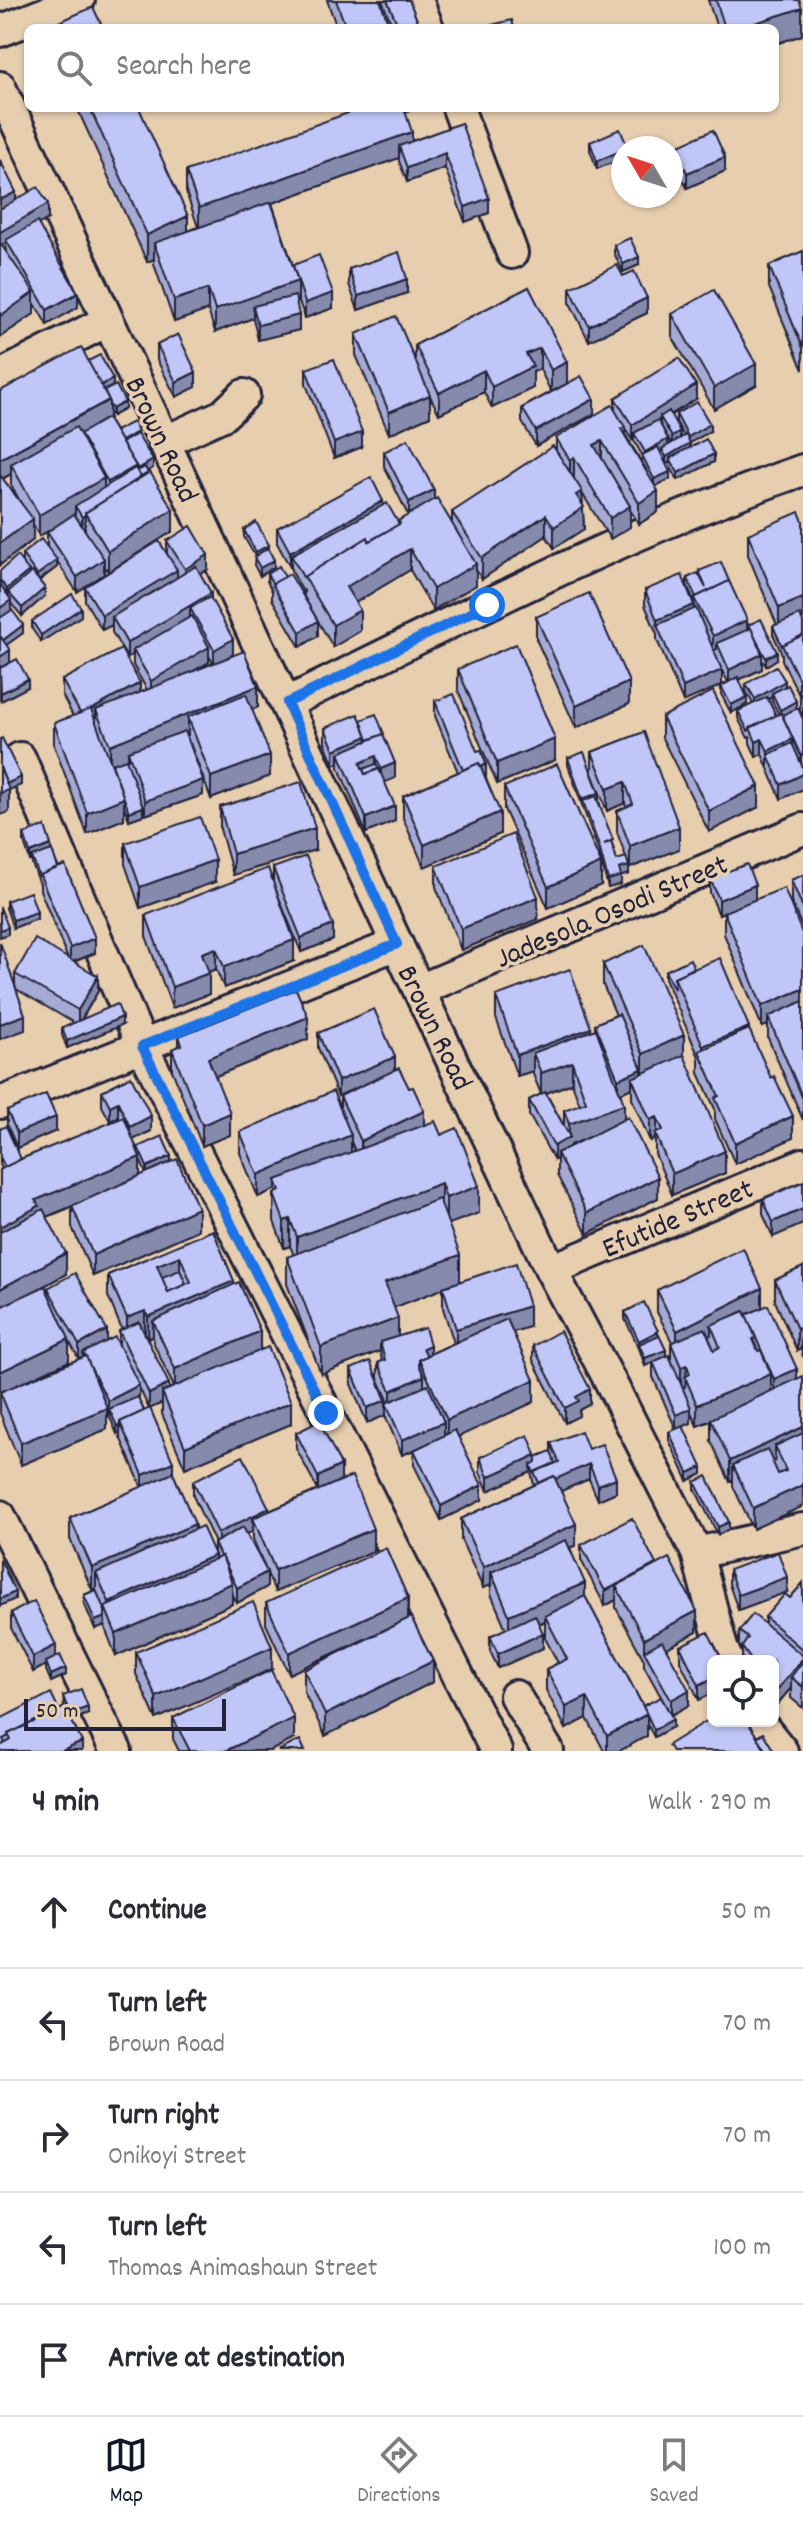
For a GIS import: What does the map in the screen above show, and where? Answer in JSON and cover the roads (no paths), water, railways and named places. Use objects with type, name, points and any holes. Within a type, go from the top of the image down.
[{"type":"street","points":[[0,31],[79,0]]},
{"type":"street","points":[[417,0],[426,24]]},
{"type":"street","name":"Brown Road","points":[[0,87],[551,1270],[697,1553],[725,1655]]},
{"type":"street","points":[[459,112],[512,253]]},
{"type":"street","points":[[0,376],[107,321]]},
{"type":"street","points":[[164,442],[223,415],[244,395]]},
{"type":"street","points":[[287,703],[573,563],[747,489],[803,470]]},
{"type":"street","points":[[20,758],[142,1046],[496,1751]]},
{"type":"street","name":"Jadesola Osodi Street","points":[[419,990],[803,829]]},
{"type":"street","points":[[0,1103],[397,944]]},
{"type":"street","name":"Efutide Street","points":[[551,1270],[803,1164]]},
{"type":"street","points":[[0,1516],[116,1751]]},
{"type":"street","points":[[697,1553],[803,1529]]},
{"type":"street","points":[[515,1696],[548,1751]]},
{"type":"street","points":[[763,1727],[782,1751]]}]
